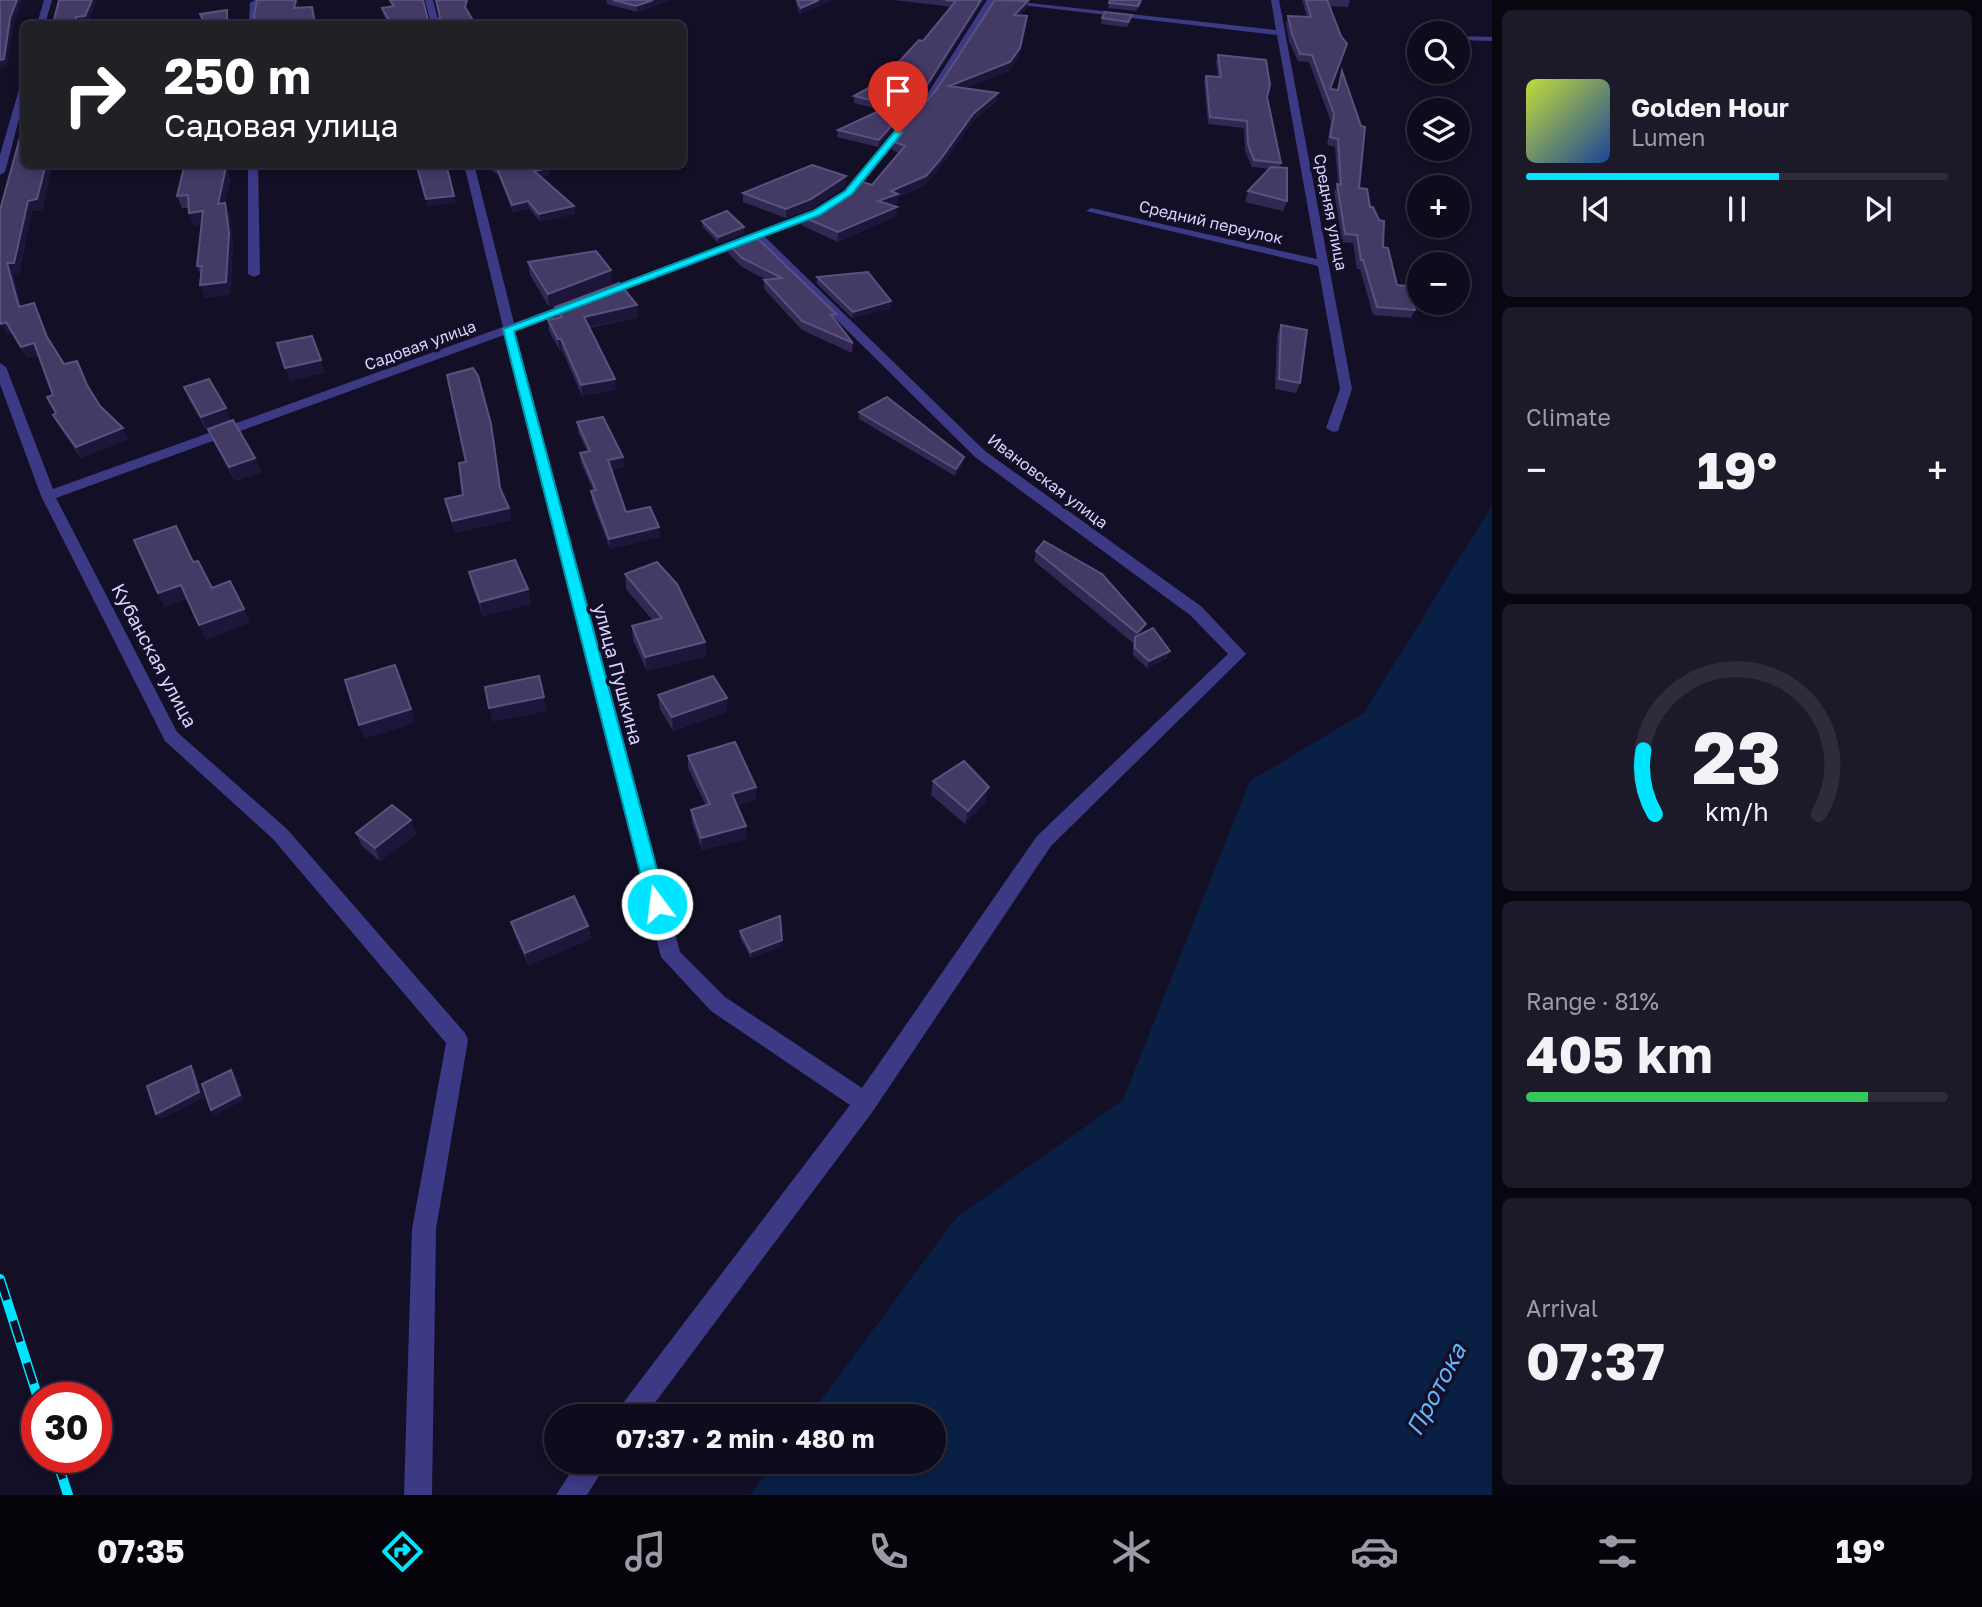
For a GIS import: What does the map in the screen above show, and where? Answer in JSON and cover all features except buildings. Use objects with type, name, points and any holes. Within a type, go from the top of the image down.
[{"type":"street","points":[[42,21],[48,0]]},
{"type":"street","points":[[253,21],[254,3],[263,0]]},
{"type":"street","points":[[429,0],[434,21]]},
{"type":"street","points":[[993,0],[1281,33]]},
{"type":"street","name":"Садовая улица","points":[[48,496],[509,329],[816,213],[849,192],[931,94],[993,0]]},
{"type":"street","name":"Средняя улица","points":[[1275,0],[1346,389],[1333,428]]},
{"type":"street","points":[[1470,38],[1492,39]]},
{"type":"street","points":[[0,172],[20,116]]},
{"type":"street","points":[[253,168],[254,274]]},
{"type":"street","name":"улица Пушкина","points":[[470,168],[671,957],[718,1004],[865,1103]]},
{"type":"street","name":"Средний переулок","points":[[1091,211],[1325,264]]},
{"type":"street","name":"Ивановская улица","points":[[757,235],[980,454],[1196,611],[1238,654],[1044,841],[865,1103]]},
{"type":"street","name":"Кубанская улица","points":[[0,367],[48,496],[171,736],[281,834],[457,1040],[424,1229],[418,1495]]},
{"type":"street","points":[[638,1404],[865,1103]]},
{"type":"street","points":[[570,1495],[585,1474]]},
{"type":"water","name":"Протока","points":[[1492,505],[1492,1495],[750,1495],[765,1474],[946,1474],[946,1404],[818,1404],[956,1218],[1123,1100],[1250,781],[1364,713]]},
{"type":"railway","points":[[0,1279],[33,1382]]},
{"type":"railway","points":[[61,1473],[68,1495]]},
{"type":"route","points":[[657,904],[509,329],[816,213],[849,192],[898,133]]}]
